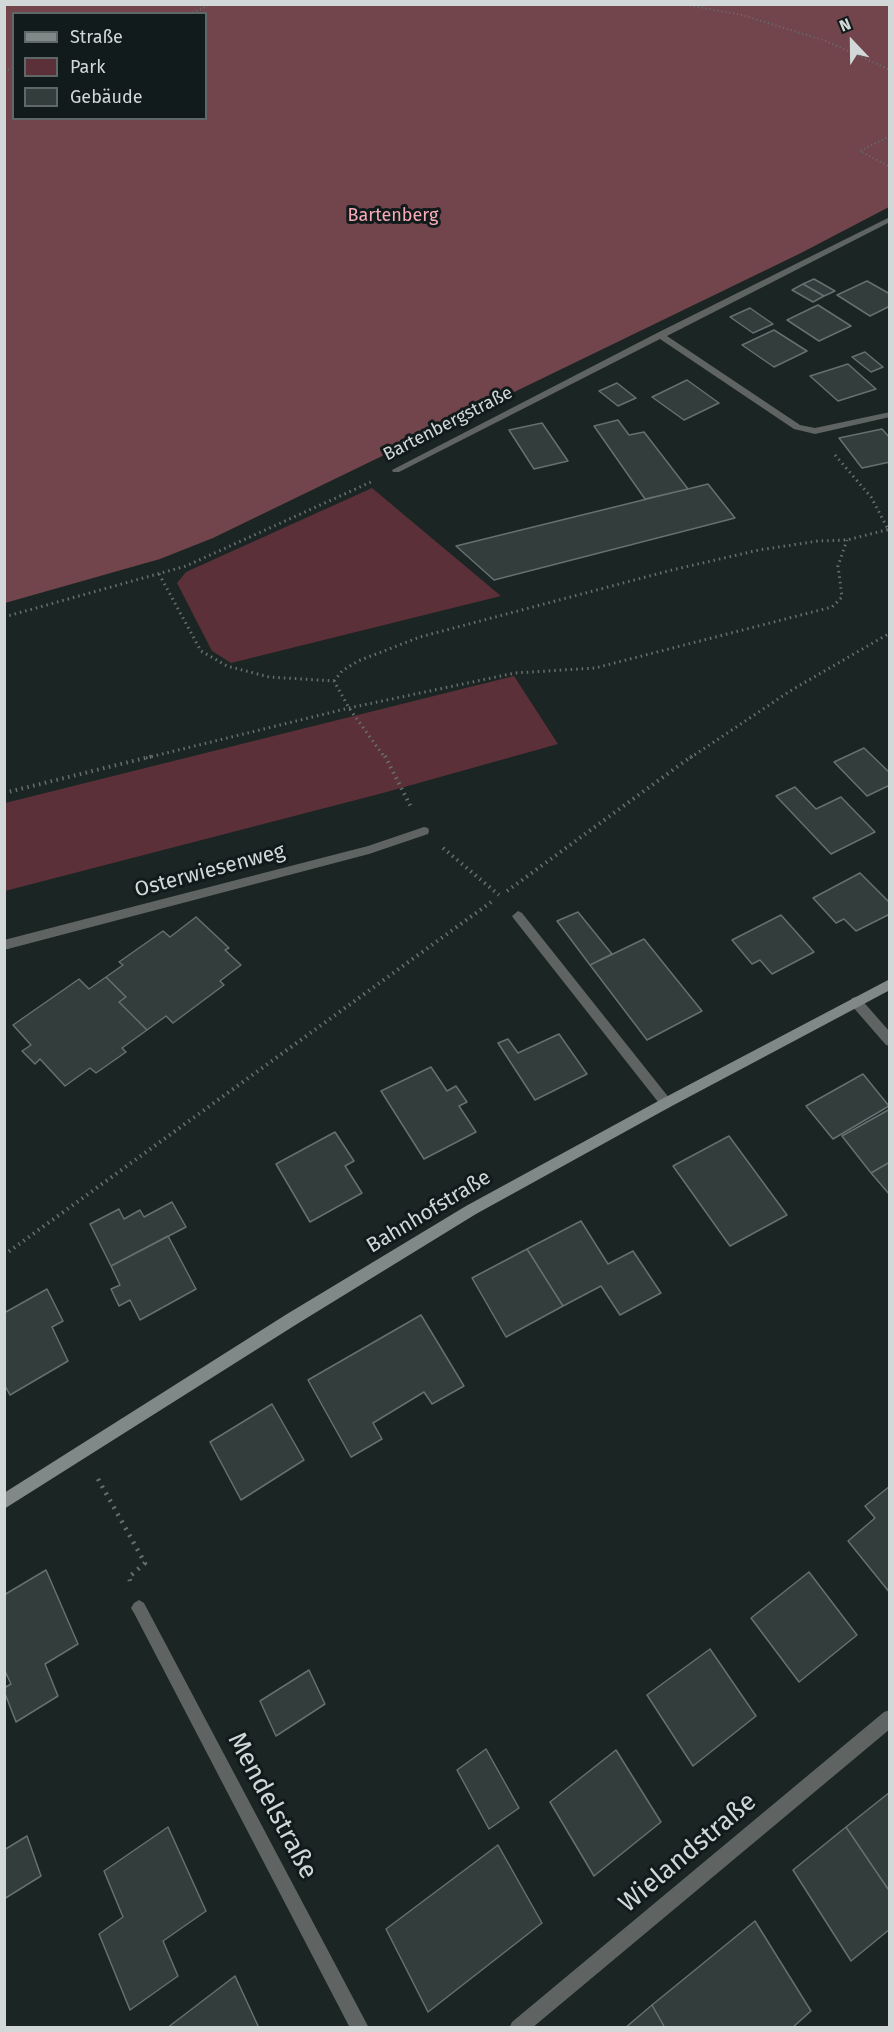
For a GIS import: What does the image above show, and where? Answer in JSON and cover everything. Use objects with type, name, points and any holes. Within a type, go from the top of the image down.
[{"type":"main road","name":"Bahnhofstraße","points":[[4,1502],[292,1319],[471,1210],[890,984]]},
{"type":"street","name":"Bartenbergstraße","points":[[396,470],[890,219]]},
{"type":"street","points":[[660,335],[797,427],[815,431],[890,414]]},
{"type":"street","name":"Osterwiesenweg","points":[[4,945],[369,850],[424,831]]},
{"type":"street","points":[[518,916],[666,1103]]},
{"type":"street","points":[[856,1002],[890,1041]]},
{"type":"street","name":"Mendelstraße","points":[[138,1608],[360,2028]]},
{"type":"street","name":"Wielandstraße","points":[[518,2028],[890,1718]]},
{"type":"path","points":[[194,12],[212,4]]},
{"type":"path","points":[[682,4],[742,15],[826,41],[890,70]]},
{"type":"path","points":[[890,136],[860,151],[890,166]]},
{"type":"path","points":[[334,681],[342,671],[358,661],[420,637],[748,552],[818,541],[847,540],[889,529],[871,497],[815,431]]},
{"type":"path","name":"Bartenbergstraße","points":[[4,618],[186,566],[396,470]]},
{"type":"path","points":[[4,793],[349,708],[515,673],[595,668],[832,607],[842,597],[838,566],[847,540]]},
{"type":"path","points":[[159,574],[201,651],[227,666],[269,677],[334,681]]},
{"type":"path","points":[[4,1255],[694,755],[790,691],[890,633]]},
{"type":"path","points":[[334,681],[349,708],[385,757],[424,831],[500,896],[518,916]]},
{"type":"path","points":[[97,1477],[145,1563],[129,1577]]},
{"type":"green space","name":"Bartenberg","points":[[5,4],[889,5],[889,207],[801,253],[213,538],[160,559],[5,603]]},
{"type":"green space","points":[[372,488],[501,596],[231,663],[212,651],[177,583],[186,572]]},
{"type":"green space","points":[[514,676],[558,744],[383,793],[5,891],[5,803]]},
{"type":"building","points":[[814,279],[835,291],[824,296],[803,284]]},
{"type":"building","points":[[867,281],[890,294],[890,306],[870,316],[837,295]]},
{"type":"building","points":[[803,284],[824,296],[813,302],[792,290]]},
{"type":"building","points":[[818,305],[851,326],[819,341],[787,320]]},
{"type":"building","points":[[750,308],[773,324],[753,333],[730,317]]},
{"type":"building","points":[[774,330],[807,351],[774,367],[742,345]]},
{"type":"building","points":[[865,352],[883,367],[871,372],[852,357]]},
{"type":"building","points":[[848,364],[876,389],[838,401],[810,376]]},
{"type":"building","points":[[687,380],[719,403],[684,420],[652,397]]},
{"type":"building","points":[[617,383],[636,398],[618,406],[599,391]]},
{"type":"building","points":[[618,420],[629,435],[644,432],[688,489],[645,499],[594,426]]},
{"type":"building","points":[[542,423],[568,461],[534,469],[509,430]]},
{"type":"building","points":[[882,429],[890,438],[890,462],[862,468],[839,438]]},
{"type":"building","points":[[708,484],[735,518],[494,580],[456,546]]},
{"type":"building","points":[[864,748],[890,773],[890,785],[867,796],[834,762]]},
{"type":"building","points":[[795,787],[816,809],[841,797],[875,832],[831,854],[776,796]]},
{"type":"building","points":[[860,873],[890,903],[890,914],[856,931],[844,919],[836,923],[813,898]]},
{"type":"building","points":[[578,912],[612,954],[590,965],[557,921]]},
{"type":"building","points":[[781,915],[814,952],[772,974],[760,960],[752,964],[732,940]]},
{"type":"building","points":[[196,917],[229,948],[225,950],[241,965],[220,981],[224,985],[173,1023],[166,1016],[147,1030],[119,1002],[126,997],[106,977],[123,965],[119,962],[163,931],[170,937]]},
{"type":"building","points":[[644,939],[702,1011],[647,1040],[590,965]]},
{"type":"building","points":[[106,977],[126,997],[119,1002],[147,1030],[122,1048],[126,1052],[96,1073],[90,1068],[65,1086],[40,1059],[35,1064],[22,1051],[31,1045],[13,1025],[79,979],[89,989]]},
{"type":"building","points":[[559,1034],[587,1074],[535,1100],[498,1043],[508,1039],[518,1053]]},
{"type":"building","points":[[431,1067],[447,1091],[456,1086],[467,1102],[459,1106],[476,1132],[424,1159],[381,1091]]},
{"type":"building","points":[[863,1074],[889,1106],[833,1139],[806,1106]]},
{"type":"building","points":[[890,1109],[890,1162],[871,1173],[842,1136]]},
{"type":"building","points":[[335,1132],[354,1161],[345,1166],[362,1193],[310,1222],[276,1164]]},
{"type":"building","points":[[729,1136],[787,1215],[730,1246],[673,1166]]},
{"type":"building","points":[[890,1162],[890,1195],[871,1173]]},
{"type":"building","points":[[172,1202],[186,1227],[111,1266],[90,1224],[119,1209],[124,1219],[140,1210],[144,1217]]},
{"type":"building","points":[[581,1221],[608,1264],[633,1251],[661,1293],[620,1315],[601,1286],[563,1306],[527,1249]]},
{"type":"building","points":[[168,1236],[196,1289],[140,1320],[130,1300],[119,1306],[111,1289],[120,1285],[111,1266]]},
{"type":"building","points":[[527,1249],[563,1306],[506,1337],[472,1278]]},
{"type":"building","points":[[47,1289],[63,1321],[52,1327],[68,1361],[10,1395],[4,1384],[4,1313]]},
{"type":"building","points":[[421,1315],[464,1386],[432,1404],[424,1392],[373,1423],[382,1439],[351,1457],[308,1380]]},
{"type":"building","points":[[272,1404],[304,1460],[241,1500],[210,1442]]},
{"type":"building","points":[[890,1486],[890,1593],[848,1541],[875,1518],[865,1506]]},
{"type":"building","points":[[46,1570],[78,1644],[45,1664],[58,1696],[16,1722],[4,1691],[4,1688],[11,1684],[4,1669],[4,1595]]},
{"type":"building","points":[[809,1572],[857,1635],[799,1682],[751,1618]]},
{"type":"building","points":[[710,1649],[756,1716],[693,1766],[647,1695]]},
{"type":"building","points":[[309,1670],[325,1704],[276,1736],[260,1701]]},
{"type":"building","points":[[486,1749],[519,1808],[489,1829],[457,1770]]},
{"type":"building","points":[[616,1750],[661,1822],[594,1876],[550,1802]]},
{"type":"building","points":[[890,1792],[890,1892],[846,1827]]},
{"type":"building","points":[[168,1827],[206,1911],[163,1941],[178,1976],[130,2010],[99,1934],[123,1917],[104,1871]]},
{"type":"building","points":[[846,1827],[890,1892],[890,1929],[851,1961],[793,1870]]},
{"type":"building","points":[[27,1836],[41,1876],[4,1899],[4,1850]]},
{"type":"building","points":[[498,1845],[542,1923],[428,2012],[386,1929]]},
{"type":"building","points":[[755,1921],[811,2011],[792,2028],[665,2028],[652,2005]]},
{"type":"building","points":[[235,1976],[259,2028],[167,2028]]},
{"type":"building","points":[[652,2005],[665,2028],[625,2028]]}]
